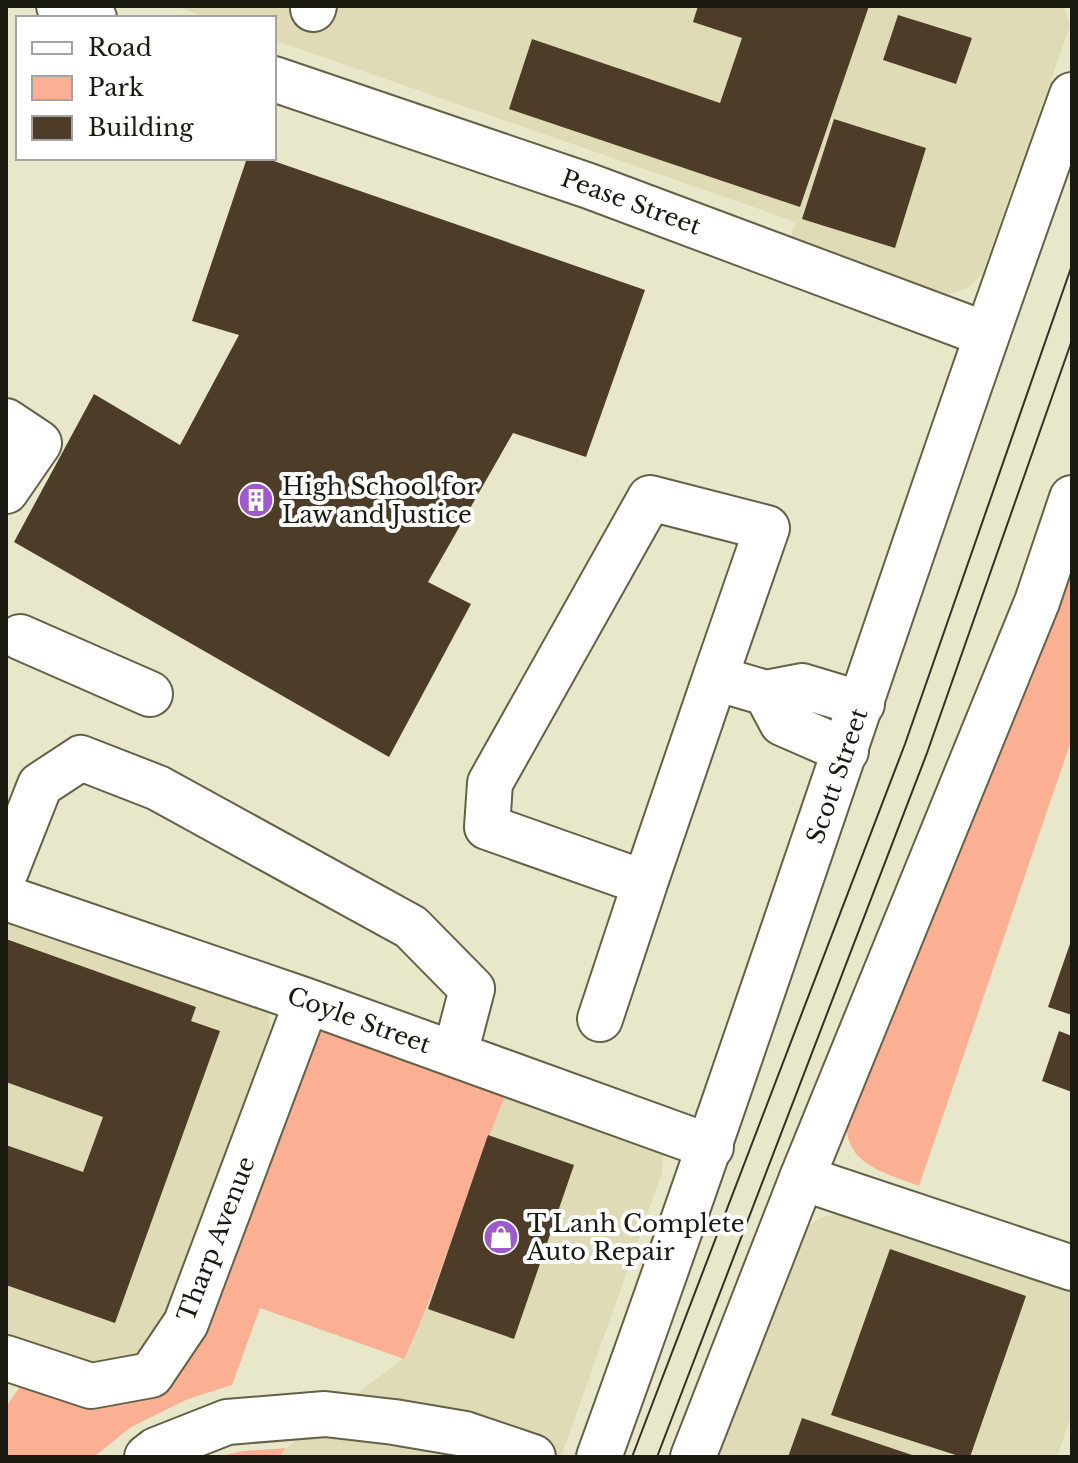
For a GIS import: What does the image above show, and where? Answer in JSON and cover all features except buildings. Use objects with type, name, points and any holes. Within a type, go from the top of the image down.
[{"type":"main road","points":[[59,6],[88,16]]},
{"type":"main road","name":"Pease Street","points":[[276,80],[589,186],[985,334]]},
{"type":"main road","name":"Scott Street","points":[[599,1457],[711,1147],[985,334],[1072,95]]},
{"type":"main road","points":[[6,421],[39,443],[6,491]]},
{"type":"main road","points":[[600,1019],[767,528],[650,498],[490,783],[487,827],[645,883]]},
{"type":"main road","points":[[693,1457],[802,1178],[1037,602],[1072,498]]},
{"type":"main road","points":[[11,641],[150,694]]},
{"type":"main road","points":[[715,678],[766,693],[802,686],[862,704]]},
{"type":"main road","points":[[766,693],[782,723],[846,751]]},
{"type":"main road","points":[[6,871],[40,785],[81,758],[158,788],[411,927],[472,989],[455,1054]]},
{"type":"main road","name":"Coyle Street","points":[[6,898],[307,1001],[711,1147]]},
{"type":"main road","name":"Tharp Avenue","points":[[6,1358],[91,1386],[151,1375],[186,1323],[307,1001]]},
{"type":"main road","points":[[802,1178],[1072,1268]]},
{"type":"main road","points":[[147,1457],[156,1450],[227,1422],[325,1414],[465,1434],[533,1457]]},
{"type":"main road","points":[[394,1422],[447,1457]]},
{"type":"shaded area","points":[[175,6],[1064,6],[1070,26],[982,274],[968,288],[945,295],[788,244],[796,222],[276,41],[276,16],[203,16]]},
{"type":"shaded area","points":[[6,917],[268,1009],[270,1029],[155,1340],[145,1355],[106,1373],[6,1341]]},
{"type":"shaded area","points":[[508,1090],[664,1151],[662,1173],[561,1457],[279,1457],[286,1448],[404,1358]]},
{"type":"shaded area","points":[[842,1214],[1072,1286],[1072,1413],[1057,1457],[719,1457],[800,1241],[811,1224],[825,1216]]},
{"type":"green space","points":[[1072,572],[1072,738],[919,1186],[874,1168],[856,1154],[847,1132],[850,1107]]},
{"type":"green space","points":[[310,1024],[508,1090],[404,1359],[260,1308],[232,1385],[188,1399],[131,1427],[94,1457],[6,1457],[6,1407],[25,1379],[160,1387],[183,1367],[209,1304]]},
{"type":"green space","points":[[286,1448],[279,1457],[218,1457],[242,1451]]},
{"type":"tram line","points":[[632,1457],[905,744],[1072,265]]},
{"type":"tram line","points":[[657,1457],[927,753],[1072,340]]},
{"type":"place","name":"High School for Law and Justice","points":[[256,500]]},
{"type":"place","name":"T Lanh Complete Auto Repair","points":[[501,1237]]}]
